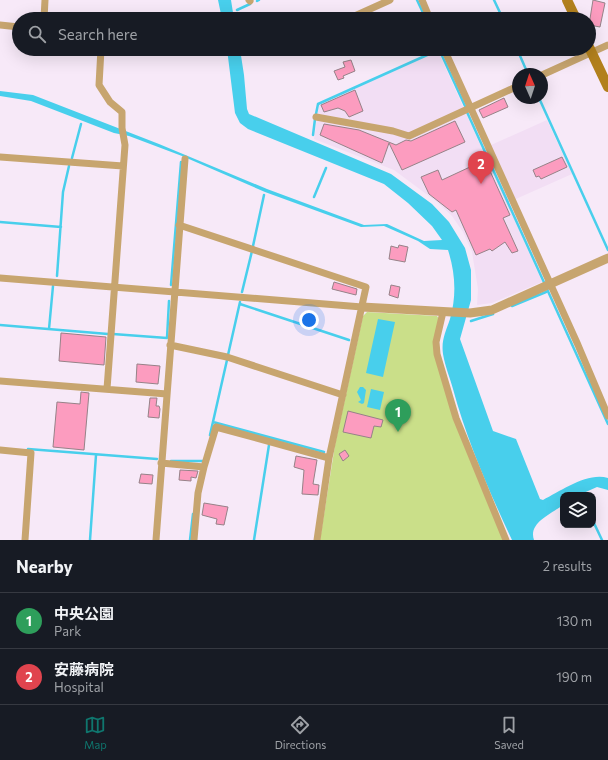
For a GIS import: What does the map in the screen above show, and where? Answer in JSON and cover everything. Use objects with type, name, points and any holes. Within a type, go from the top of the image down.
[{"type":"main road","points":[[567,0],[573,12]]},
{"type":"main road","points":[[593,56],[608,87]]},
{"type":"street","points":[[44,12],[45,0]]},
{"type":"street","points":[[363,12],[390,0]]},
{"type":"street","points":[[422,0],[427,12]]},
{"type":"street","points":[[0,25],[12,26]]},
{"type":"street","points":[[596,48],[608,44]]},
{"type":"street","points":[[101,56],[99,84],[110,102],[122,112],[122,128],[125,145],[107,389]]},
{"type":"street","points":[[447,56],[547,285],[608,416]]},
{"type":"street","points":[[548,72],[578,56]]},
{"type":"street","points":[[316,116],[393,131],[409,136],[512,89]]},
{"type":"street","points":[[0,157],[123,166]]},
{"type":"street","points":[[156,540],[184,159]]},
{"type":"street","points":[[179,225],[366,287],[329,458],[317,540]]},
{"type":"street","points":[[0,278],[362,307],[470,313],[492,310],[608,258]]},
{"type":"street","points":[[446,312],[436,342],[437,354],[456,418],[506,540]]},
{"type":"street","points":[[170,345],[227,357],[343,395]]},
{"type":"street","points":[[0,381],[167,394]]},
{"type":"street","points":[[194,540],[198,493],[216,427],[329,458]]},
{"type":"street","points":[[0,450],[31,453],[25,540]]},
{"type":"street","points":[[162,463],[204,467]]},
{"type":"shaded area","points":[[427,56],[440,56],[482,149],[547,120],[572,174],[507,203],[542,282],[492,303],[477,305],[478,289],[472,252],[463,232],[452,216],[437,202],[394,170],[314,139],[319,105]]},
{"type":"green space","points":[[367,312],[437,316],[439,319],[434,343],[453,418],[503,540],[320,540],[335,445],[363,316]]},
{"type":"water","points":[[218,0],[231,0],[233,12],[221,12]]},
{"type":"water","points":[[228,56],[241,56],[247,109],[249,114],[391,174],[432,204],[449,222],[465,248],[471,270],[471,300],[460,339],[493,431],[516,439],[540,499],[543,500],[574,483],[592,478],[608,478],[608,490],[597,487],[586,492],[560,492],[560,507],[537,524],[533,534],[534,540],[512,540],[472,447],[444,358],[443,340],[454,301],[454,275],[448,250],[430,249],[418,241],[384,226],[361,227],[265,192],[182,156],[129,136],[114,133],[31,101],[0,96],[0,91],[33,95],[159,144],[267,189],[364,225],[387,224],[424,241],[442,240],[432,226],[408,203],[384,184],[248,129],[240,123],[235,113]]},
{"type":"water","points":[[378,319],[395,322],[383,377],[366,373]]},
{"type":"water","points":[[360,387],[363,387],[366,390],[364,403],[362,404],[358,402],[361,400],[357,392]]},
{"type":"water","points":[[371,389],[384,392],[380,410],[367,407]]},
{"type":"building","points":[[593,0],[605,3],[600,27],[596,26],[596,12],[591,12]]},
{"type":"building","points":[[351,60],[355,71],[338,80],[334,71],[345,67],[343,62]]},
{"type":"building","points":[[355,90],[363,111],[349,117],[345,111],[338,108],[324,112],[321,105]]},
{"type":"building","points":[[504,98],[508,107],[483,118],[479,110]]},
{"type":"building","points":[[455,121],[465,142],[402,170],[389,143],[382,163],[320,135],[324,124],[359,130],[396,145],[406,140],[411,141]]},
{"type":"building","points":[[562,157],[567,167],[541,179],[539,176],[536,177],[533,170]]},
{"type":"building","points":[[485,160],[510,215],[503,218],[518,251],[512,253],[505,242],[492,251],[490,249],[476,255],[456,210],[452,212],[429,194],[421,177],[438,170],[442,180]]},
{"type":"building","points":[[399,245],[408,247],[405,262],[389,259],[391,246],[398,248]]},
{"type":"building","points":[[334,282],[357,289],[356,295],[332,289]]},
{"type":"building","points":[[391,285],[400,287],[398,298],[389,295]]},
{"type":"building","points":[[61,333],[106,337],[104,365],[59,361]]},
{"type":"building","points":[[137,364],[160,366],[158,384],[136,382]]},
{"type":"building","points":[[81,392],[89,393],[84,450],[53,447],[57,402],[80,404]]},
{"type":"building","points":[[150,398],[157,398],[156,406],[159,406],[160,409],[159,418],[148,417]]},
{"type":"building","points":[[348,411],[383,420],[381,427],[374,426],[371,438],[343,432]]},
{"type":"building","points":[[345,450],[349,456],[343,461],[339,454]]},
{"type":"building","points":[[296,456],[317,460],[313,484],[319,485],[318,495],[302,494],[304,470],[294,467]]},
{"type":"building","points":[[180,470],[198,471],[196,478],[191,477],[191,481],[179,480]]},
{"type":"building","points":[[141,474],[153,475],[152,484],[139,483]]},
{"type":"building","points":[[204,503],[228,507],[224,525],[216,524],[217,519],[202,515]]},
{"type":"waterway","points":[[417,0],[423,12]]},
{"type":"waterway","points":[[494,0],[500,12]]},
{"type":"waterway","points":[[237,10],[250,4]]},
{"type":"waterway","points":[[316,114],[318,104],[425,56]]},
{"type":"waterway","points":[[442,56],[465,106]]},
{"type":"waterway","points":[[520,56],[525,68]]},
{"type":"waterway","points":[[542,104],[608,250]]},
{"type":"waterway","points":[[467,112],[608,424]]},
{"type":"waterway","points":[[313,135],[315,119]]},
{"type":"waterway","points":[[72,158],[81,124]]},
{"type":"waterway","points":[[171,285],[181,162]]},
{"type":"waterway","points":[[57,276],[63,192],[69,166]]},
{"type":"waterway","points":[[314,197],[326,168]]},
{"type":"waterway","points":[[253,246],[264,195]]},
{"type":"waterway","points":[[0,222],[61,227]]},
{"type":"waterway","points":[[242,292],[252,251]]},
{"type":"waterway","points":[[49,329],[53,286]]},
{"type":"waterway","points":[[512,306],[546,292]]},
{"type":"waterway","points":[[113,334],[167,338],[169,301]]},
{"type":"waterway","points":[[228,355],[240,302]]},
{"type":"waterway","points":[[240,304],[349,340]]},
{"type":"waterway","points":[[471,321],[493,314]]},
{"type":"waterway","points":[[0,325],[108,334]]},
{"type":"waterway","points":[[210,435],[227,360]]},
{"type":"waterway","points":[[213,422],[324,452]]},
{"type":"waterway","points":[[254,540],[269,445]]},
{"type":"waterway","points":[[28,449],[157,459]]},
{"type":"waterway","points":[[90,540],[96,455]]},
{"type":"waterway","points":[[171,461],[203,461]]},
{"type":"waterway","points":[[190,540],[193,514]]},
{"type":"waterway","points":[[596,527],[602,540]]},
{"type":"place","name":"安藤病院","points":[[481,184]]},
{"type":"place","name":"中央公園","points":[[398,432]]}]
